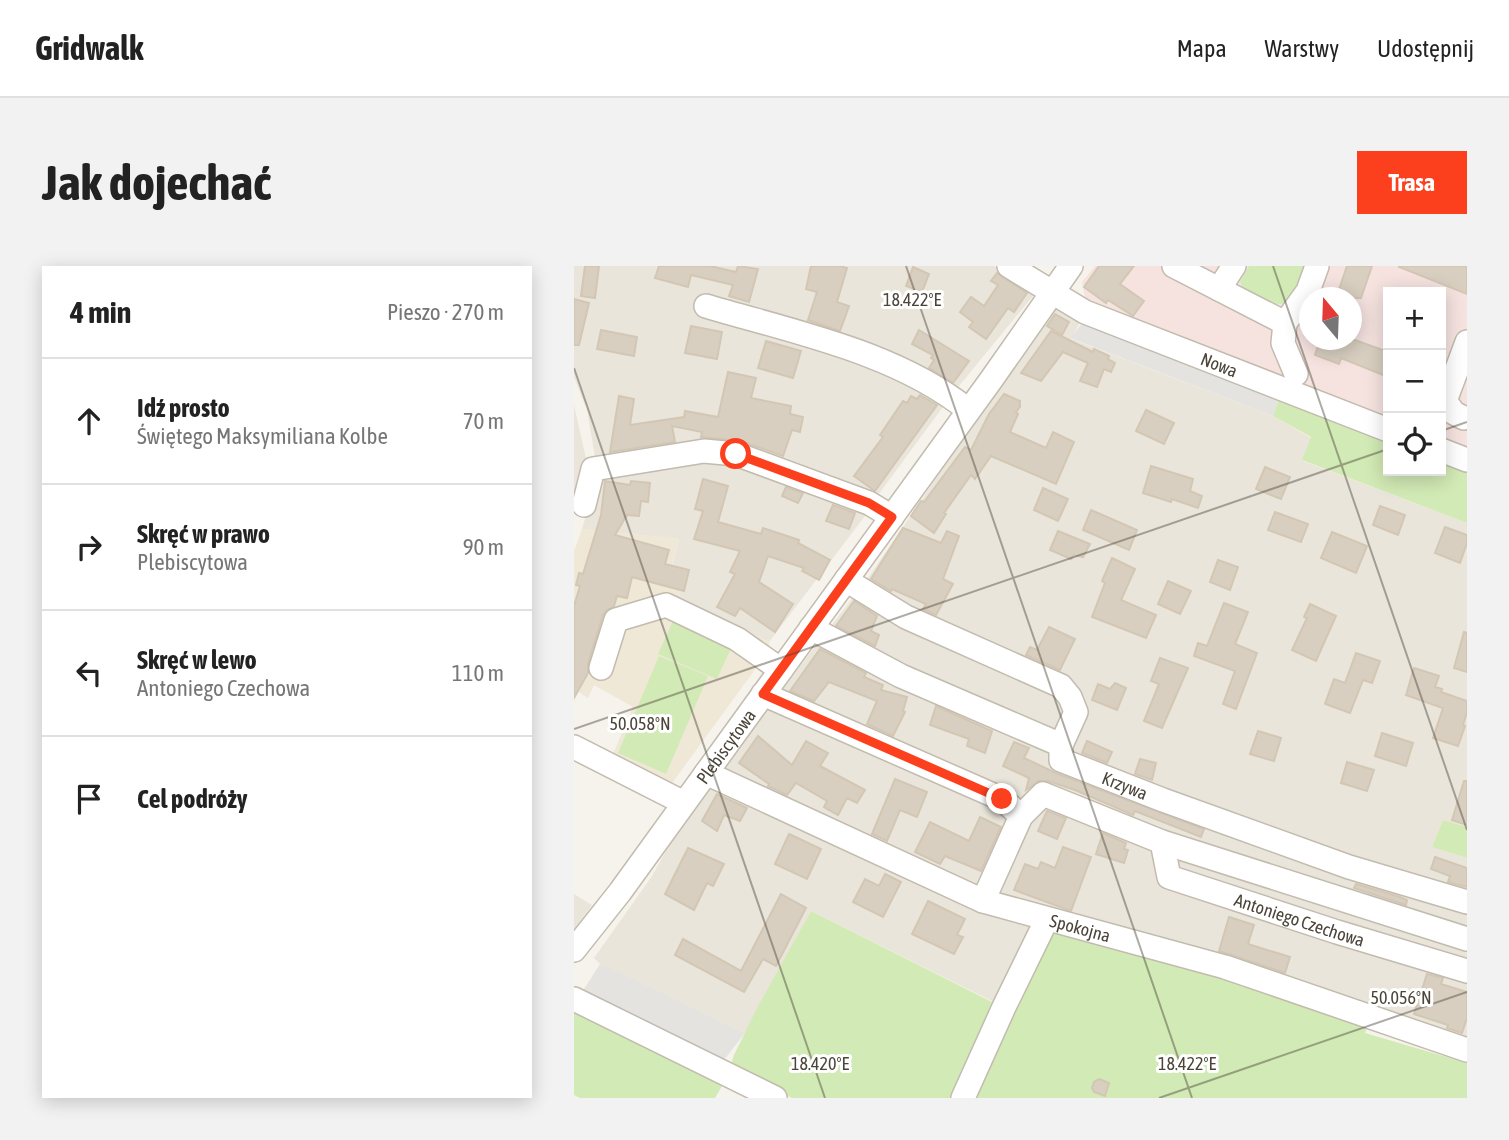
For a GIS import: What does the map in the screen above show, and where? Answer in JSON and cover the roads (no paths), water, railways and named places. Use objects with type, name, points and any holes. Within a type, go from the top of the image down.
[{"type":"street","name":"Nowa","points":[[1009,266],[1085,312],[1383,428]]},
{"type":"street","name":"Plebiscytowa","points":[[574,950],[620,892],[1071,266]]},
{"type":"street","points":[[1175,266],[1285,323]]},
{"type":"street","points":[[1219,289],[1234,266]]},
{"type":"street","points":[[1296,374],[1283,343],[1285,323],[1308,291],[1317,266]]},
{"type":"street","points":[[706,306],[856,351],[908,372],[968,410]]},
{"type":"street","points":[[1464,418],[1454,413],[1445,401],[1467,342]]},
{"type":"street","points":[[584,505],[593,469],[704,451],[736,454],[869,503],[892,517]]},
{"type":"street","points":[[1446,452],[1467,460]]},
{"type":"street","points":[[846,580],[906,617],[1061,686],[1070,697],[1076,712],[1061,752],[1043,794],[1021,816],[983,901]]},
{"type":"street","points":[[601,668],[616,620],[666,605],[737,639],[780,670]]},
{"type":"street","name":"Krzywa","points":[[811,628],[901,676],[1163,800],[1349,867],[1467,902]]},
{"type":"street","points":[[763,694],[1002,799],[1021,816]]},
{"type":"street","points":[[574,747],[684,803]]},
{"type":"street","name":"Spokojna","points":[[706,772],[983,901],[1225,967],[1467,1050]]},
{"type":"street","name":"Antoniego Czechowa","points":[[1043,794],[1162,842],[1467,939]]},
{"type":"street","name":"Antoniego Czechowa","points":[[1162,842],[1169,877],[1467,971]]},
{"type":"street","points":[[963,1098],[1047,919]]},
{"type":"street","points":[[574,999],[775,1098]]}]
